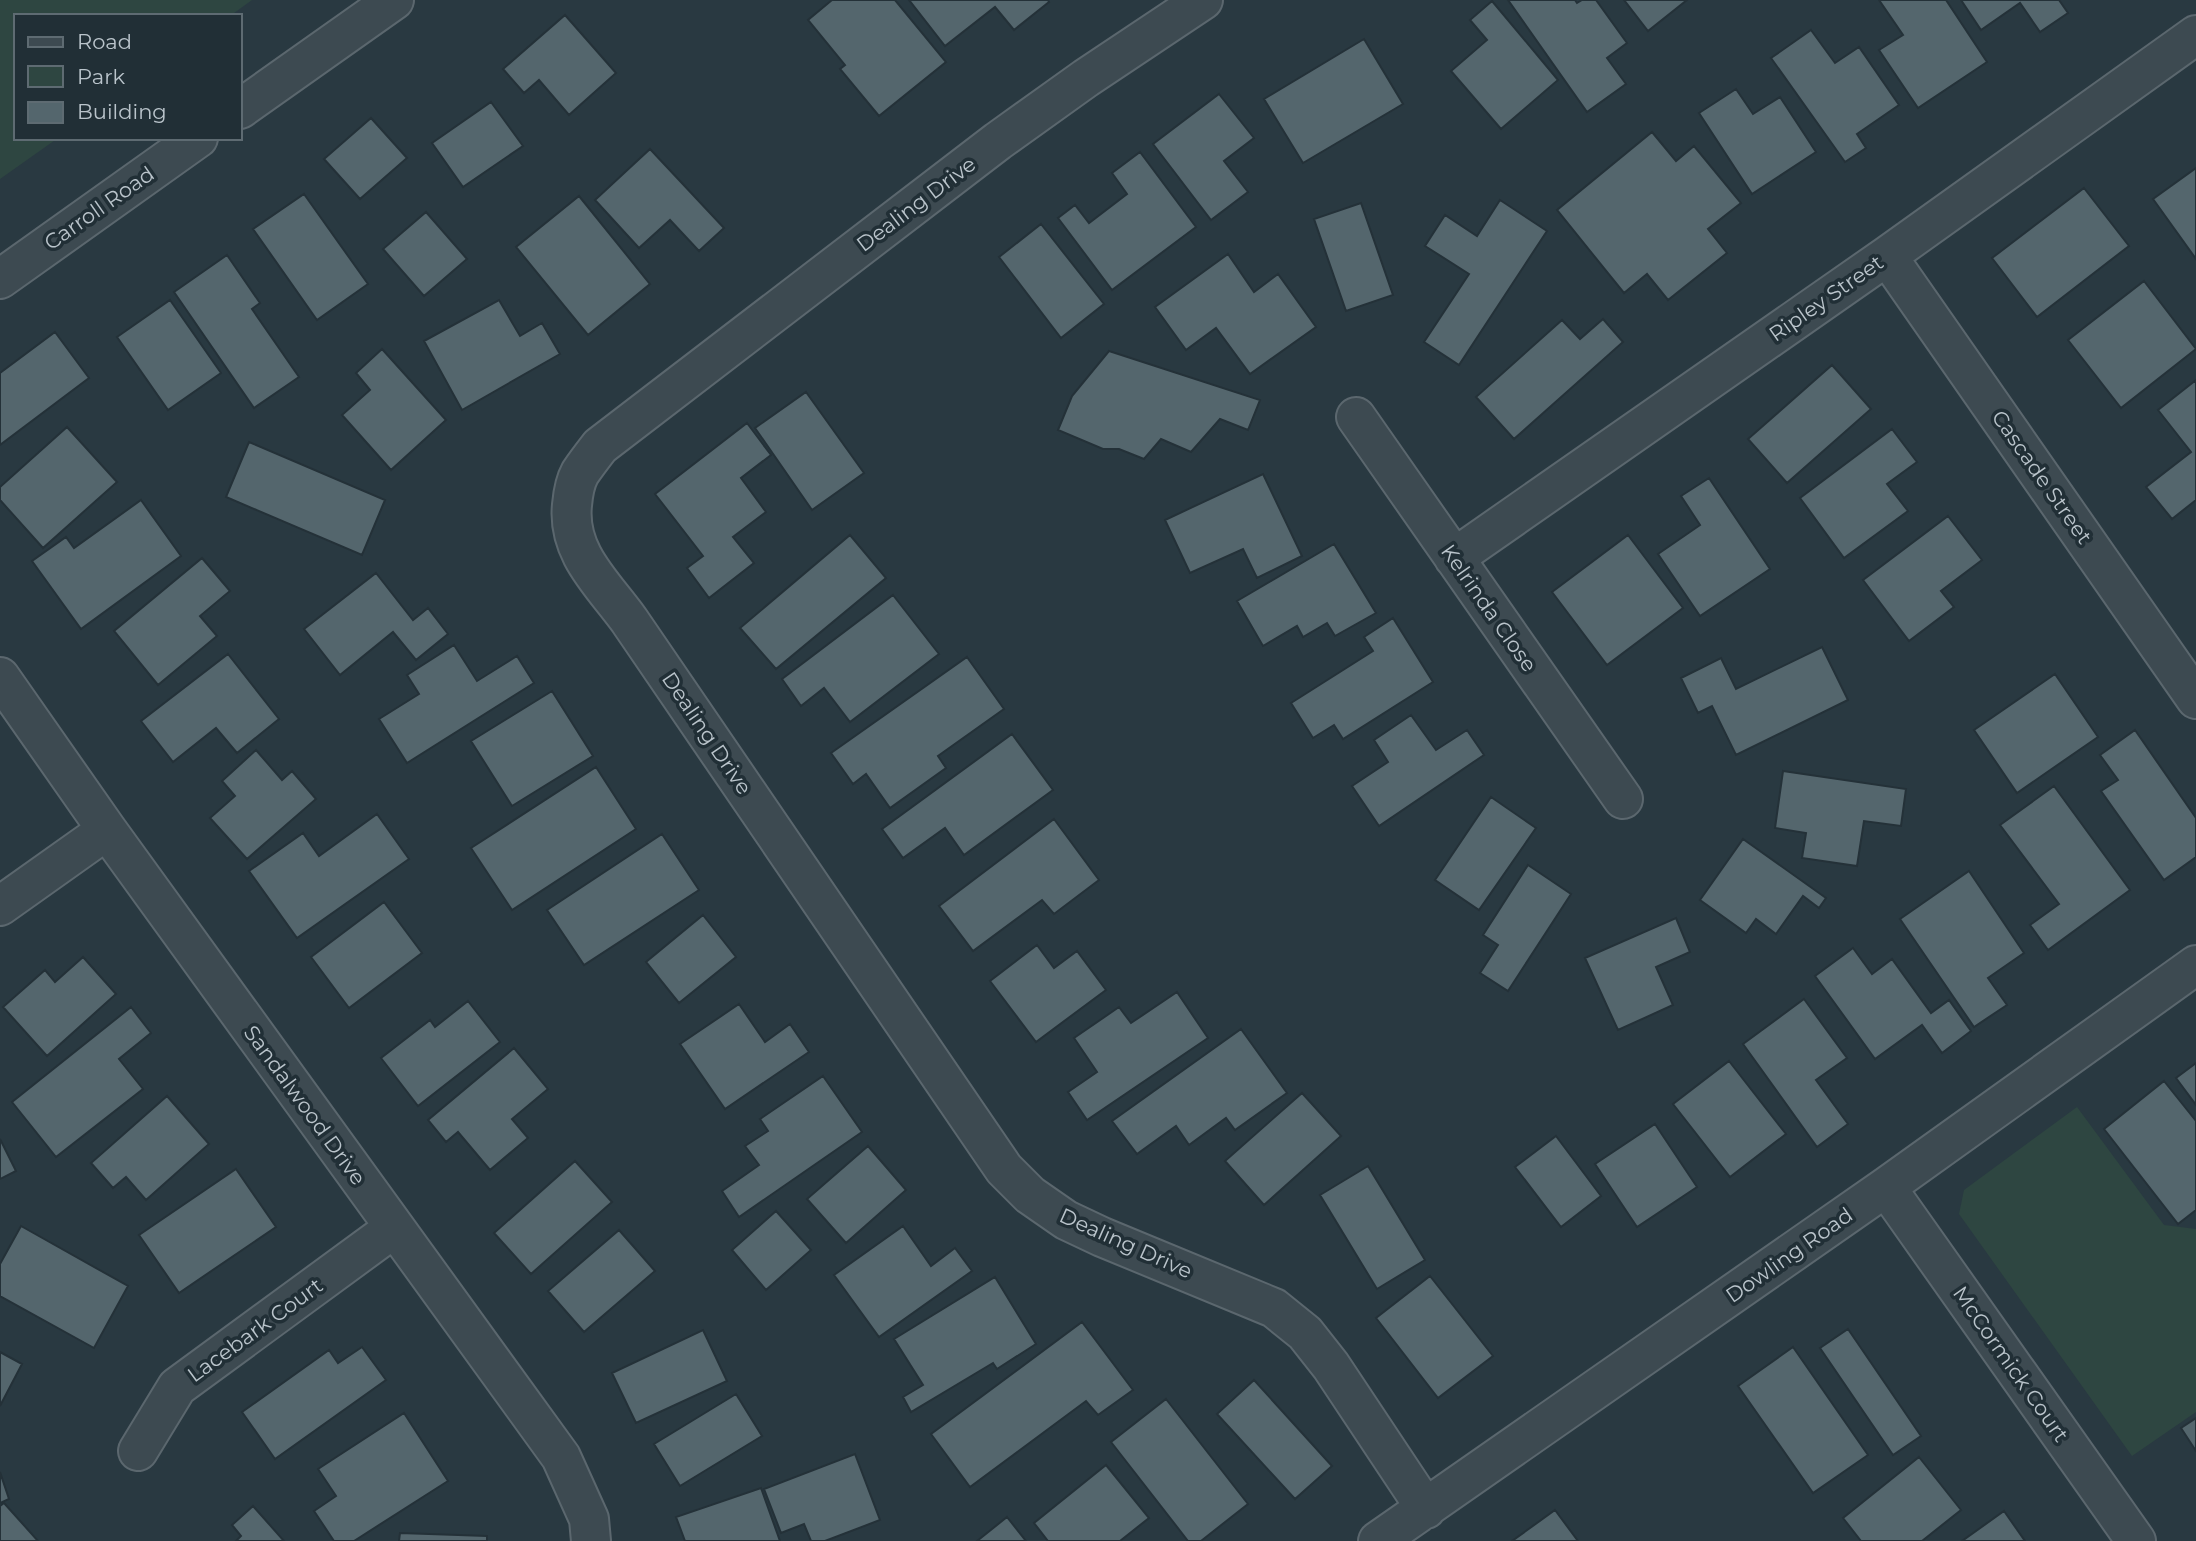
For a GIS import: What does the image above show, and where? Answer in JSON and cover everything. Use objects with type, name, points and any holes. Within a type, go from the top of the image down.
[{"type":"street","points":[[242,108],[394,0]]},
{"type":"street","name":"Dealing Drive","points":[[1203,0],[998,141],[600,446],[579,475],[573,494],[571,516],[580,555],[591,573],[629,620],[1004,1169],[1030,1195],[1066,1220],[1274,1308],[1305,1333],[1331,1366],[1426,1509]]},
{"type":"street","name":"Ripley Street","points":[[1454,558],[1887,256],[2196,35]]},
{"type":"street","name":"Carroll Road","points":[[0,279],[195,140]]},
{"type":"street","name":"Cascade Street","points":[[1887,256],[2196,699]]},
{"type":"street","name":"Kelrinda Close","points":[[1356,417],[1623,799]]},
{"type":"street","name":"Sandalwood Drive","points":[[0,677],[107,830],[561,1457],[589,1519],[591,1541]]},
{"type":"street","points":[[0,906],[107,830]]},
{"type":"street","name":"Dowling Road","points":[[1378,1541],[1886,1187],[2196,965]]},
{"type":"street","name":"McCormick Court","points":[[1886,1187],[2136,1541]]},
{"type":"street","name":"Lacebark Court","points":[[138,1451],[177,1387],[394,1228]]},
{"type":"green space","points":[[0,0],[252,0],[233,14],[14,14],[14,140],[55,140],[0,179]]},
{"type":"green space","points":[[2077,1107],[2164,1225],[2196,1229],[2196,1412],[2132,1456],[1959,1214],[1964,1190]]},
{"type":"building","points":[[832,0],[895,0],[946,62],[879,116],[840,69],[845,65],[808,20]]},
{"type":"building","points":[[909,0],[1049,2],[1014,30],[995,7],[945,46]]},
{"type":"building","points":[[1508,0],[1575,0],[1577,3],[1582,0],[1596,0],[1627,43],[1607,58],[1626,84],[1587,112]]},
{"type":"building","points":[[1624,0],[1687,0],[1648,31]]},
{"type":"building","points":[[1879,0],[1946,0],[1987,62],[1918,108],[1879,50],[1903,35]]},
{"type":"building","points":[[1961,0],[2059,0],[2068,13],[2040,32],[2020,3],[1981,30]]},
{"type":"building","points":[[1492,1],[1558,80],[1501,129],[1451,71],[1487,40],[1470,20]]},
{"type":"building","points":[[565,15],[616,73],[569,115],[539,80],[524,93],[503,69]]},
{"type":"building","points":[[1811,30],[1835,63],[1859,47],[1899,105],[1857,134],[1866,148],[1845,162],[1771,58]]},
{"type":"building","points":[[1364,39],[1403,104],[1303,163],[1264,99]]},
{"type":"building","points":[[1736,89],[1753,114],[1780,97],[1816,152],[1752,194],[1699,113]]},
{"type":"building","points":[[1219,94],[1254,138],[1224,161],[1248,192],[1211,220],[1153,144]]},
{"type":"building","points":[[491,102],[523,146],[463,187],[432,143]]},
{"type":"building","points":[[371,118],[407,158],[360,199],[324,159]]},
{"type":"building","points":[[1652,132],[1676,161],[1694,146],[1741,203],[1708,229],[1727,253],[1668,300],[1647,274],[1624,293],[1557,210]]},
{"type":"building","points":[[650,149],[724,228],[699,251],[670,220],[639,248],[595,200]]},
{"type":"building","points":[[1140,152],[1196,227],[1112,290],[1058,218],[1075,205],[1089,223],[1127,194],[1112,173]]},
{"type":"building","points":[[2196,168],[2196,259],[2153,199]]},
{"type":"building","points":[[2084,188],[2129,246],[2037,317],[1992,258]]},
{"type":"building","points":[[304,194],[368,284],[317,320],[253,229]]},
{"type":"building","points":[[579,196],[650,284],[588,335],[516,247]]},
{"type":"building","points":[[1500,200],[1547,231],[1459,365],[1424,342],[1469,274],[1425,246],[1445,215],[1477,236]]},
{"type":"building","points":[[1361,203],[1393,295],[1346,311],[1314,219]]},
{"type":"building","points":[[426,212],[467,259],[424,296],[383,249]]},
{"type":"building","points":[[1041,224],[1104,304],[1061,338],[999,257]]},
{"type":"building","points":[[1228,254],[1254,292],[1278,274],[1316,327],[1250,374],[1216,328],[1186,350],[1155,307]]},
{"type":"building","points":[[227,255],[260,303],[252,309],[299,377],[254,408],[174,292]]},
{"type":"building","points":[[2144,281],[2196,349],[2121,408],[2068,340]]},
{"type":"building","points":[[170,300],[221,373],[168,410],[117,337]]},
{"type":"building","points":[[499,300],[520,336],[542,323],[560,354],[462,410],[424,341]]},
{"type":"building","points":[[1603,319],[1623,342],[1514,439],[1476,397],[1562,320],[1580,339]]},
{"type":"building","points":[[55,332],[89,378],[0,445],[0,373]]},
{"type":"building","points":[[382,349],[446,420],[391,470],[342,415],[370,390],[356,373]]},
{"type":"building","points":[[1109,351],[1260,400],[1248,430],[1220,419],[1191,452],[1161,439],[1144,459],[1119,449],[1103,449],[1058,430],[1072,396]]},
{"type":"building","points":[[1832,365],[1871,409],[1787,483],[1748,439]]},
{"type":"building","points":[[2196,380],[2196,500],[2172,519],[2146,487],[2191,452],[2158,410]]},
{"type":"building","points":[[806,392],[864,473],[812,510],[755,428]]},
{"type":"building","points":[[747,423],[771,455],[741,478],[766,512],[733,537],[754,563],[709,598],[687,568],[703,556],[655,494]]},
{"type":"building","points":[[67,427],[117,482],[43,548],[0,500],[0,487]]},
{"type":"building","points":[[1892,429],[1917,462],[1887,484],[1908,511],[1844,558],[1800,498]]},
{"type":"building","points":[[249,442],[385,500],[362,555],[226,497]]},
{"type":"building","points":[[1263,474],[1302,556],[1257,578],[1243,549],[1190,573],[1165,520]]},
{"type":"building","points":[[1709,478],[1770,569],[1700,616],[1658,554],[1700,525],[1681,496]]},
{"type":"building","points":[[141,500],[181,556],[81,629],[32,561],[66,537],[74,548]]},
{"type":"building","points":[[1948,516],[1982,560],[1941,591],[1954,607],[1909,641],[1863,580]]},
{"type":"building","points":[[850,535],[886,578],[776,669],[740,628]]},
{"type":"building","points":[[1628,535],[1683,608],[1607,665],[1552,592]]},
{"type":"building","points":[[1334,544],[1376,613],[1335,636],[1327,623],[1303,637],[1297,626],[1263,646],[1237,601]]},
{"type":"building","points":[[202,558],[230,591],[200,616],[217,636],[158,685],[114,631]]},
{"type":"building","points":[[376,573],[413,620],[428,608],[448,634],[416,660],[393,632],[340,675],[304,629]]},
{"type":"building","points":[[893,595],[939,654],[850,722],[824,688],[801,706],[782,679]]},
{"type":"building","points":[[1393,618],[1433,682],[1343,739],[1334,725],[1313,738],[1291,703],[1373,651],[1364,637]]},
{"type":"building","points":[[454,645],[477,681],[517,656],[534,683],[407,763],[379,719],[419,694],[407,675]]},
{"type":"building","points":[[1822,647],[1848,700],[1736,755],[1712,706],[1698,713],[1681,678],[1721,658],[1736,689]]},
{"type":"building","points":[[228,654],[279,719],[237,753],[216,728],[173,762],[141,721]]},
{"type":"building","points":[[967,657],[1004,709],[938,756],[946,768],[890,808],[866,774],[853,784],[831,753]]},
{"type":"building","points":[[2055,674],[2098,737],[2017,793],[1974,730]]},
{"type":"building","points":[[552,691],[593,756],[512,806],[471,741]]},
{"type":"building","points":[[1411,715],[1436,750],[1467,730],[1484,755],[1379,826],[1352,786],[1388,762],[1374,740]]},
{"type":"building","points":[[2135,730],[2196,818],[2196,857],[2164,880],[2101,791],[2118,780],[2100,755]]},
{"type":"building","points":[[1012,734],[1053,790],[964,855],[945,828],[903,858],[882,829]]},
{"type":"building","points":[[256,750],[282,780],[292,771],[316,799],[247,859],[210,818],[235,796],[222,781]]},
{"type":"building","points":[[596,767],[636,829],[512,910],[471,848]]},
{"type":"building","points":[[1783,771],[1906,789],[1901,826],[1864,821],[1857,866],[1802,858],[1806,833],[1775,828]]},
{"type":"building","points":[[2054,786],[2130,890],[2048,950],[2030,925],[2059,904],[2000,825]]},
{"type":"building","points":[[1491,797],[1536,828],[1479,910],[1435,880]]},
{"type":"building","points":[[377,814],[409,859],[297,938],[249,871],[303,833],[319,856]]},
{"type":"building","points":[[1054,819],[1099,880],[1054,914],[1042,900],[973,951],[939,906]]},
{"type":"building","points":[[662,834],[699,890],[584,965],[547,910]]},
{"type":"building","points":[[1743,839],[1826,898],[1819,908],[1803,896],[1776,934],[1756,919],[1746,933],[1700,900]]},
{"type":"building","points":[[1528,865],[1571,894],[1508,991],[1480,973],[1498,945],[1483,935]]},
{"type":"building","points":[[1969,871],[2024,953],[1988,978],[2007,1005],[1974,1027],[1900,919]]},
{"type":"building","points":[[384,902],[422,953],[349,1008],[311,957]]},
{"type":"building","points":[[703,915],[736,957],[679,1003],[646,962]]},
{"type":"building","points":[[1676,918],[1690,952],[1656,967],[1673,1005],[1618,1030],[1585,958]]},
{"type":"building","points":[[1037,945],[1054,968],[1077,951],[1106,990],[1036,1042],[990,981]]},
{"type":"building","points":[[1853,948],[1872,974],[1892,959],[1931,1013],[1949,1000],[1971,1031],[1942,1053],[1922,1025],[1875,1059],[1815,976]]},
{"type":"building","points":[[83,957],[116,994],[47,1056],[3,1007],[45,970],[55,982]]},
{"type":"building","points":[[1177,992],[1208,1038],[1087,1120],[1068,1092],[1097,1072],[1074,1038],[1119,1007],[1131,1023]]},
{"type":"building","points":[[1804,999],[1847,1058],[1816,1080],[1848,1124],[1817,1147],[1743,1044]]},
{"type":"building","points":[[468,1001],[500,1042],[418,1106],[381,1058],[430,1020],[435,1027]]},
{"type":"building","points":[[739,1004],[765,1042],[790,1024],[809,1052],[725,1109],[680,1044]]},
{"type":"building","points":[[131,1007],[151,1033],[119,1059],[143,1089],[56,1157],[12,1102]]},
{"type":"building","points":[[1241,1029],[1287,1093],[1235,1130],[1226,1118],[1189,1145],[1176,1126],[1137,1154],[1112,1121]]},
{"type":"building","points":[[514,1048],[548,1089],[512,1119],[528,1138],[490,1170],[458,1132],[446,1142],[428,1120]]},
{"type":"building","points":[[1729,1061],[1786,1134],[1730,1177],[1673,1104]]},
{"type":"building","points":[[2196,1063],[2196,1105],[2176,1078]]},
{"type":"building","points":[[823,1076],[862,1132],[739,1217],[722,1191],[759,1165],[745,1146],[768,1131],[760,1119]]},
{"type":"building","points":[[2164,1081],[2196,1121],[2196,1210],[2178,1224],[2104,1129]]},
{"type":"building","points":[[1302,1093],[1341,1136],[1264,1205],[1225,1161]]},
{"type":"building","points":[[167,1096],[209,1144],[146,1200],[126,1177],[113,1188],[91,1163]]},
{"type":"building","points":[[1655,1124],[1697,1187],[1637,1227],[1595,1164]]},
{"type":"building","points":[[1556,1136],[1601,1196],[1561,1227],[1515,1167]]},
{"type":"building","points":[[0,1139],[16,1171],[0,1179]]},
{"type":"building","points":[[868,1146],[906,1190],[846,1243],[807,1199]]},
{"type":"building","points":[[575,1161],[612,1202],[531,1274],[494,1233]]},
{"type":"building","points":[[1368,1166],[1425,1260],[1377,1289],[1320,1195]]},
{"type":"building","points":[[236,1169],[276,1227],[179,1293],[139,1235]]},
{"type":"building","points":[[776,1211],[811,1250],[766,1290],[732,1250]]},
{"type":"building","points":[[21,1226],[128,1286],[94,1348],[0,1296],[0,1264]]},
{"type":"building","points":[[903,1226],[931,1266],[955,1248],[972,1271],[879,1337],[834,1275]]},
{"type":"building","points":[[619,1230],[655,1271],[584,1332],[548,1291]]},
{"type":"building","points":[[1430,1276],[1493,1356],[1438,1398],[1376,1318]]},
{"type":"building","points":[[995,1277],[1036,1344],[997,1369],[993,1363],[911,1412],[903,1397],[923,1385],[894,1339]]},
{"type":"building","points":[[1082,1322],[1133,1390],[1098,1415],[1086,1401],[970,1487],[931,1434]]},
{"type":"building","points":[[1848,1329],[1921,1436],[1893,1455],[1820,1348]]},
{"type":"building","points":[[703,1330],[727,1381],[636,1423],[612,1373]]},
{"type":"building","points":[[362,1347],[386,1380],[275,1459],[242,1412],[329,1350],[338,1363]]},
{"type":"building","points":[[1793,1347],[1868,1455],[1813,1493],[1738,1386]]},
{"type":"building","points":[[0,1352],[22,1364],[0,1406]]},
{"type":"building","points":[[1254,1380],[1332,1466],[1295,1499],[1217,1414]]},
{"type":"building","points":[[736,1394],[762,1436],[680,1486],[654,1444]]},
{"type":"building","points":[[1166,1399],[1248,1504],[1201,1541],[1188,1541],[1111,1442]]},
{"type":"building","points":[[404,1413],[448,1481],[354,1541],[334,1541],[314,1511],[336,1496],[318,1469]]},
{"type":"building","points":[[2196,1418],[2196,1451],[2181,1428]]},
{"type":"building","points":[[855,1454],[880,1520],[825,1541],[811,1541],[804,1524],[781,1533],[764,1489]]},
{"type":"building","points":[[1919,1457],[1961,1510],[1922,1541],[1861,1541],[1843,1518]]},
{"type":"building","points":[[1106,1465],[1149,1518],[1120,1541],[1048,1541],[1034,1523]]},
{"type":"building","points":[[0,1472],[9,1499],[0,1503]]},
{"type":"building","points":[[761,1488],[780,1541],[685,1541],[676,1517]]},
{"type":"building","points":[[4,1503],[38,1541],[0,1541],[0,1506]]},
{"type":"building","points":[[253,1506],[284,1541],[236,1541],[241,1536],[232,1525]]},
{"type":"building","points":[[1555,1510],[1578,1541],[1512,1541]]},
{"type":"building","points":[[2004,1511],[2025,1541],[1962,1541]]},
{"type":"building","points":[[1007,1517],[1026,1541],[977,1541]]},
{"type":"building","points":[[400,1533],[487,1536],[487,1541],[399,1541]]}]
